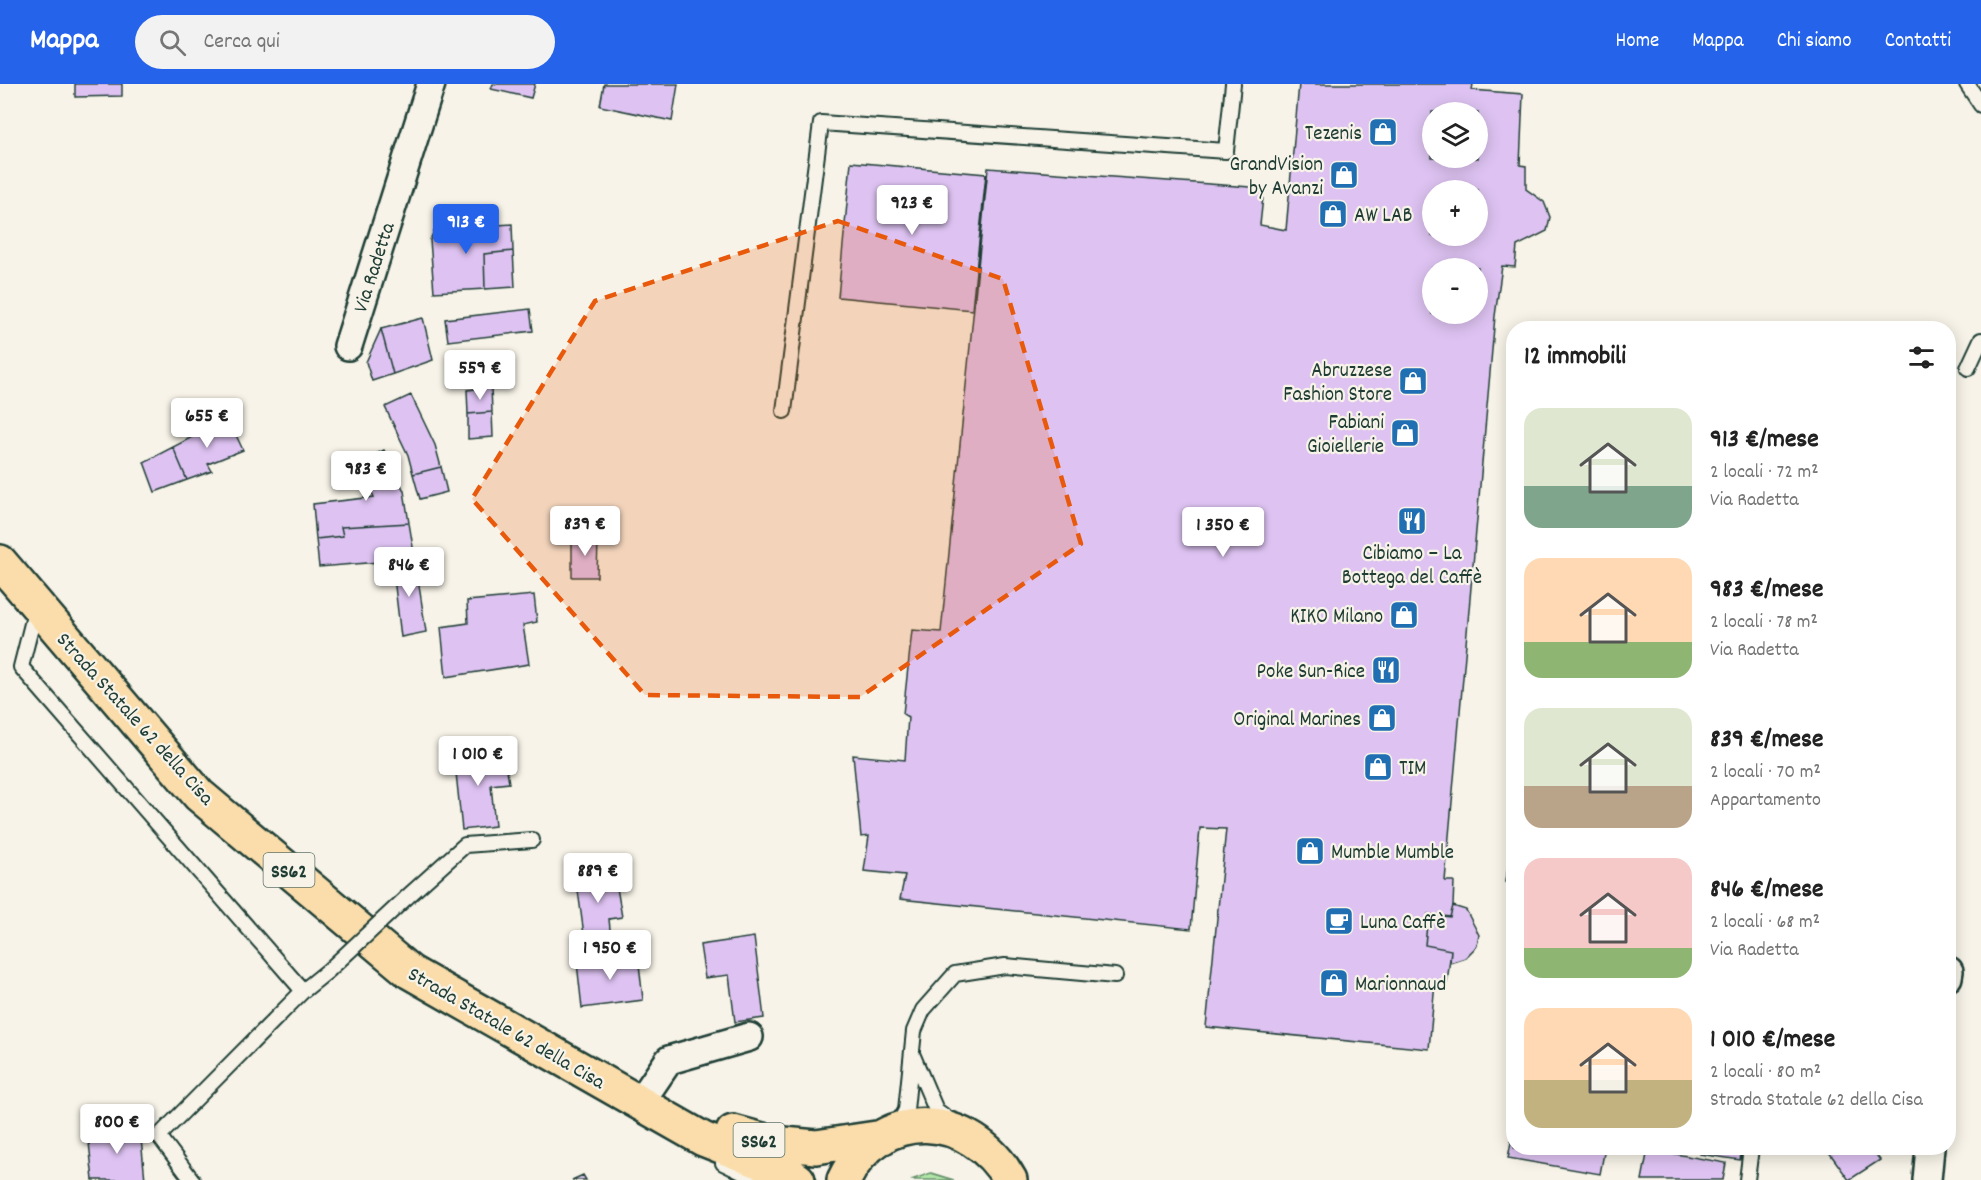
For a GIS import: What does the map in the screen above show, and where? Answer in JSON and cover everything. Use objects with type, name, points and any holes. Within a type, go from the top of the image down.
[{"type":"main road","name":"Strada Statale 62 della Cisa","points":[[0,562],[199,795],[410,972],[703,1139],[787,1172],[798,1180]]},
{"type":"main road","name":"Strada Statale 62 della Cisa","points":[[639,1104],[773,1143],[816,1147],[933,1126],[969,1136],[987,1147],[1000,1162],[1010,1180]]},
{"type":"main road","points":[[844,1180],[850,1167],[865,1150],[889,1134]]},
{"type":"street","name":"Via Radetta","points":[[348,346],[431,84]]},
{"type":"street","points":[[639,1104],[669,1060],[749,1037]]},
{"type":"street","points":[[1927,1180],[1929,1155]]},
{"type":"lane","points":[[784,411],[821,123],[1226,151],[1233,84]]},
{"type":"lane","points":[[1967,84],[1981,105]]},
{"type":"lane","points":[[1968,368],[1981,340]]},
{"type":"lane","points":[[37,606],[21,668],[303,991]]},
{"type":"lane","points":[[192,1180],[159,1136],[303,991],[329,970],[465,845],[532,840]]},
{"type":"lane","points":[[889,1134],[906,1110],[914,1031],[923,1010],[956,974],[1005,966],[1114,976]]},
{"type":"lane","points":[[912,1054],[936,1110],[969,1136]]},
{"type":"lane","points":[[703,1139],[716,1160],[758,1180]]},
{"type":"lane","points":[[1747,1180],[1749,1155]]},
{"type":"highlighted area","points":[[838,221],[1003,279],[1081,544],[860,697],[645,695],[472,499],[595,301]]},
{"type":"green space","points":[[931,1173],[954,1180],[911,1180]]},
{"type":"building","points":[[75,84],[122,84],[122,96],[75,97]]},
{"type":"building","points":[[493,84],[535,84],[531,98],[491,89]]},
{"type":"building","points":[[604,84],[678,84],[672,121],[600,106]]},
{"type":"building","points":[[1299,84],[1473,84],[1472,90],[1523,94],[1520,165],[1526,166],[1526,189],[1544,202],[1550,217],[1547,231],[1517,246],[1515,267],[1502,266],[1495,316],[1445,881],[1454,881],[1453,906],[1450,917],[1428,914],[1425,945],[1451,950],[1447,983],[1435,983],[1429,1049],[1206,1027],[1226,829],[1200,828],[1191,929],[900,899],[905,875],[864,871],[869,836],[861,837],[853,755],[905,760],[908,717],[903,714],[912,630],[941,632],[988,168],[1264,188],[1260,225],[1286,230]]},
{"type":"building","points":[[851,162],[986,174],[972,310],[838,297]]},
{"type":"building","points":[[512,224],[513,251],[484,254],[485,289],[434,292],[430,240],[435,229]]},
{"type":"building","points":[[513,251],[515,287],[485,289],[484,254]]},
{"type":"building","points":[[530,309],[533,331],[448,341],[445,319]]},
{"type":"building","points":[[423,318],[433,360],[393,374],[381,329]]},
{"type":"building","points":[[381,329],[393,374],[372,381],[366,362]]},
{"type":"building","points":[[491,387],[492,412],[468,414],[467,390]]},
{"type":"building","points":[[411,395],[435,445],[441,467],[413,474],[408,455],[385,407]]},
{"type":"building","points":[[492,412],[493,437],[468,439],[468,414]]},
{"type":"building","points":[[228,418],[243,450],[208,464],[212,471],[187,480],[173,447]]},
{"type":"building","points":[[173,447],[187,480],[155,492],[144,462]]},
{"type":"building","points":[[384,450],[404,491],[409,523],[341,527],[343,536],[316,539],[313,504],[374,497],[358,463]]},
{"type":"building","points":[[441,467],[447,492],[420,499],[413,474]]},
{"type":"building","points":[[409,523],[415,559],[319,567],[316,539],[343,536],[341,527]]},
{"type":"building","points":[[572,538],[598,538],[597,577],[572,577]]},
{"type":"building","points":[[415,559],[426,632],[401,637],[392,561]]},
{"type":"building","points":[[534,595],[537,622],[523,625],[529,664],[446,677],[441,627],[468,623],[467,601]]},
{"type":"building","points":[[483,748],[485,761],[505,759],[509,783],[491,785],[495,826],[462,830],[454,754]]},
{"type":"building","points":[[614,870],[622,917],[609,919],[611,939],[585,942],[576,876]]},
{"type":"building","points":[[1453,906],[1466,910],[1479,935],[1477,946],[1465,958],[1450,963],[1451,950],[1425,945],[1428,914],[1450,917]]},
{"type":"building","points":[[754,937],[764,1018],[735,1022],[729,975],[705,978],[700,945]]},
{"type":"building","points":[[638,955],[643,1000],[582,1008],[577,963]]},
{"type":"building","points":[[140,1128],[145,1180],[93,1180],[88,1133]]},
{"type":"building","points":[[1509,1155],[1604,1155],[1600,1174],[1508,1158]]},
{"type":"building","points":[[1647,1155],[1681,1155],[1726,1163],[1723,1180],[1642,1180]]},
{"type":"building","points":[[1707,1155],[1741,1155],[1740,1160]]},
{"type":"building","points":[[1831,1155],[1876,1155],[1880,1160],[1849,1180]]},
{"type":"building","points":[[583,1175],[586,1180],[572,1180]]},
{"type":"place","name":"Tezenis","points":[[1383,132]]},
{"type":"place","name":"GrandVision by Avanzi","points":[[1344,175]]},
{"type":"place","name":"AW LAB","points":[[1333,214]]},
{"type":"place","name":"Abruzzese Fashion Store","points":[[1413,381]]},
{"type":"place","name":"Fabiani Gioiellerie","points":[[1405,433]]},
{"type":"place","name":"Cibiamo – La Bottega del Caffè","points":[[1412,521]]},
{"type":"place","name":"KIKO Milano","points":[[1404,615]]},
{"type":"place","name":"Poke Sun-Rice","points":[[1386,670]]},
{"type":"place","name":"Original Marines","points":[[1382,718]]},
{"type":"place","name":"TIM","points":[[1378,767]]},
{"type":"place","name":"Mumble Mumble","points":[[1310,851]]},
{"type":"place","name":"Luna Caffè","points":[[1339,921]]},
{"type":"place","name":"Marionnaud","points":[[1334,983]]}]
